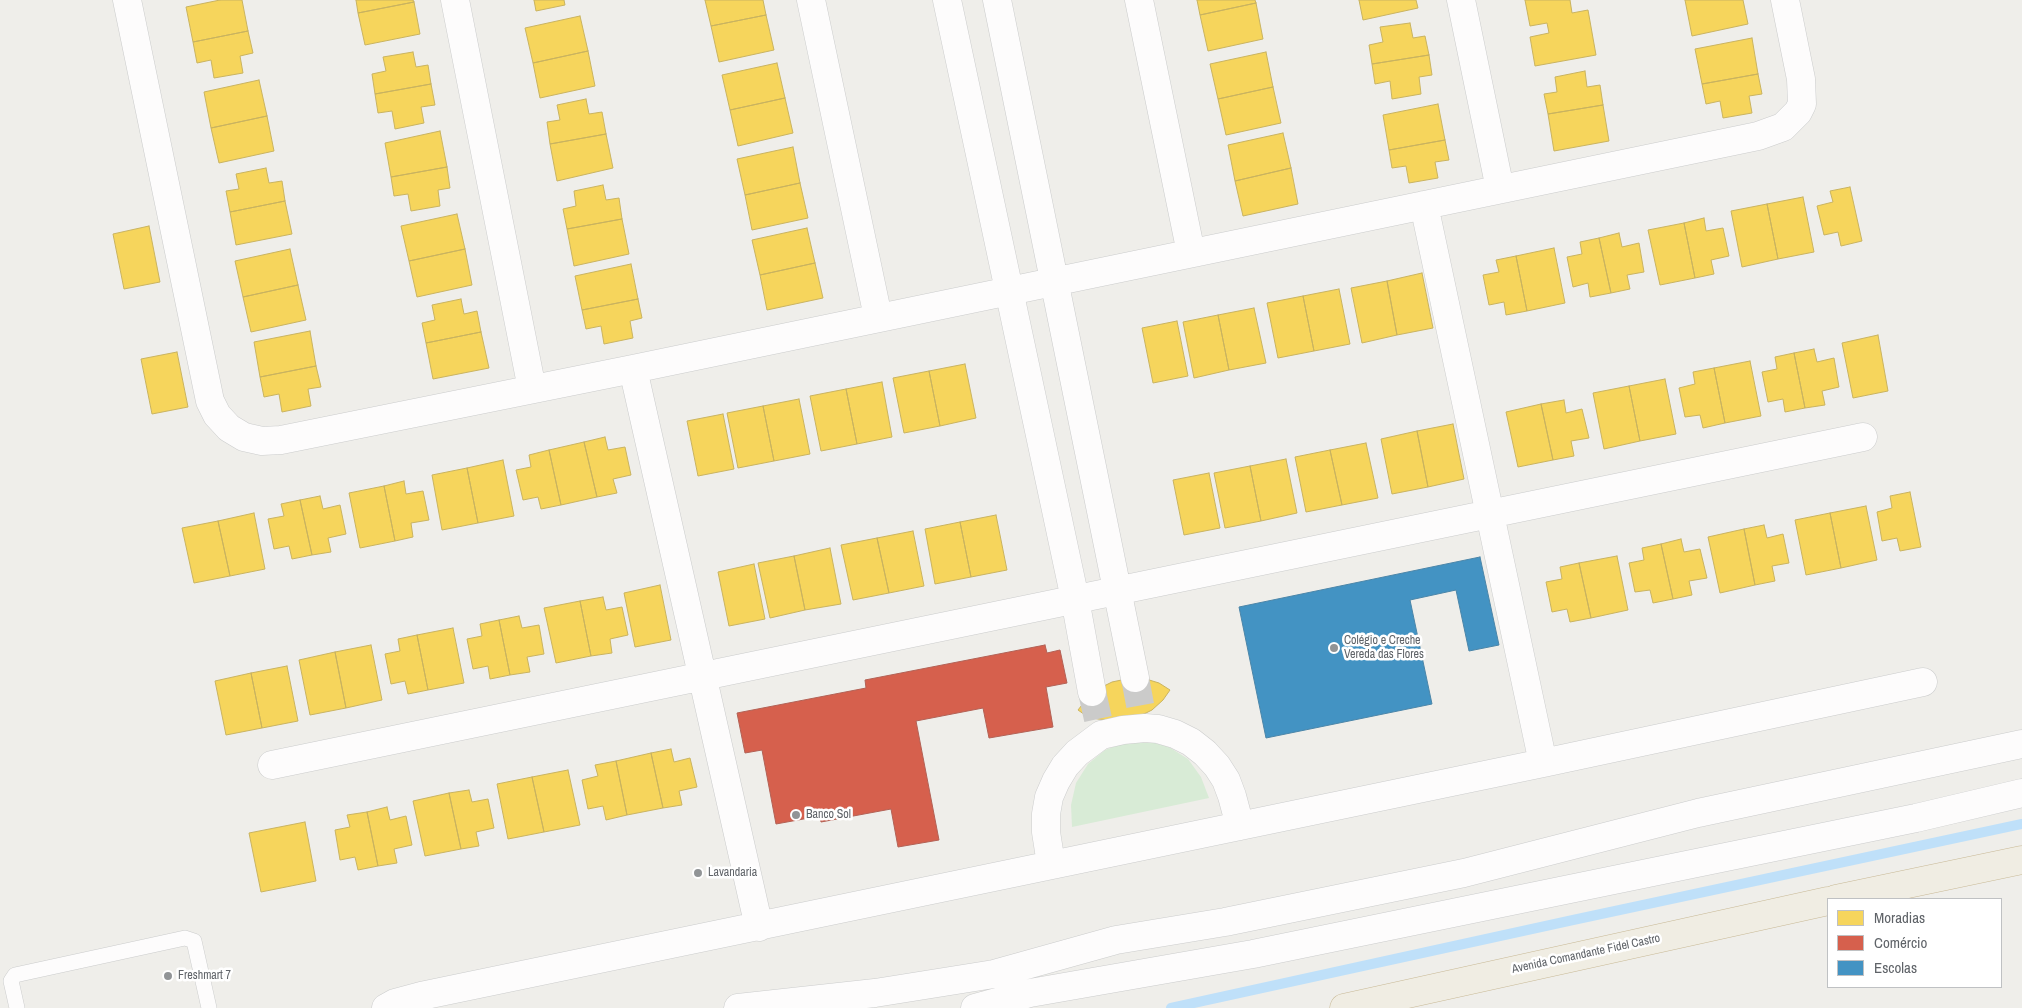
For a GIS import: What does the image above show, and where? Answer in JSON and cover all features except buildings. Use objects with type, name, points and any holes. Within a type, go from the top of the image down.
[{"type":"highway","points":[[1841,898],[2022,860]]},
{"type":"highway","name":"Avenida Comandante Fidel Castro","points":[[1344,1008],[1827,901]]},
{"type":"street","points":[[126,0],[206,389],[217,415],[229,428],[244,437],[262,441],[281,440],[532,389],[1758,136],[1783,127],[1798,112],[1802,104],[1803,96],[1785,0]]},
{"type":"street","points":[[455,0],[532,389]]},
{"type":"street","points":[[811,0],[878,317]]},
{"type":"street","points":[[948,0],[1076,599],[1092,692]]},
{"type":"street","points":[[997,0],[1135,678]]},
{"type":"street","points":[[1139,0],[1191,253]]},
{"type":"street","points":[[1461,0],[1500,189]]},
{"type":"street","points":[[1424,204],[1543,763]]},
{"type":"street","points":[[633,368],[758,927]]},
{"type":"street","points":[[272,765],[1863,438]]},
{"type":"street","points":[[386,1008],[421,996],[1543,763],[1923,682]]},
{"type":"street","points":[[1051,864],[1046,832],[1046,814],[1052,789],[1065,766],[1099,728],[1123,730],[1144,721],[1191,742],[1217,766],[1226,780],[1240,826]]},
{"type":"street","points":[[738,1008],[875,992],[994,974],[1116,940],[1225,922],[1464,873],[1698,813],[2022,744]]},
{"type":"street","points":[[975,1008],[1030,994],[1253,954],[1916,818],[2022,793]]},
{"type":"street","points":[[810,1008],[875,992]]},
{"type":"lane","points":[[17,1008],[11,981],[15,974],[185,938],[194,941],[209,1008]]},
{"type":"green space","points":[[1148,741],[1169,747],[1188,759],[1201,777],[1209,798],[1072,827],[1071,805],[1076,783],[1088,764],[1105,750],[1126,742]]},
{"type":"waterway","points":[[1171,1008],[2022,824]]},
{"type":"tunnel","points":[[1135,678],[1142,715]]},
{"type":"tunnel","points":[[1092,692],[1098,719]]},
{"type":"place","name":"Colégio e Creche Vereda das Flores","points":[[1334,648]]},
{"type":"place","name":"Banco Sol","points":[[796,815]]},
{"type":"place","name":"Lavandaria","points":[[698,873]]},
{"type":"place","name":"Freshmart 7","points":[[168,976]]}]
